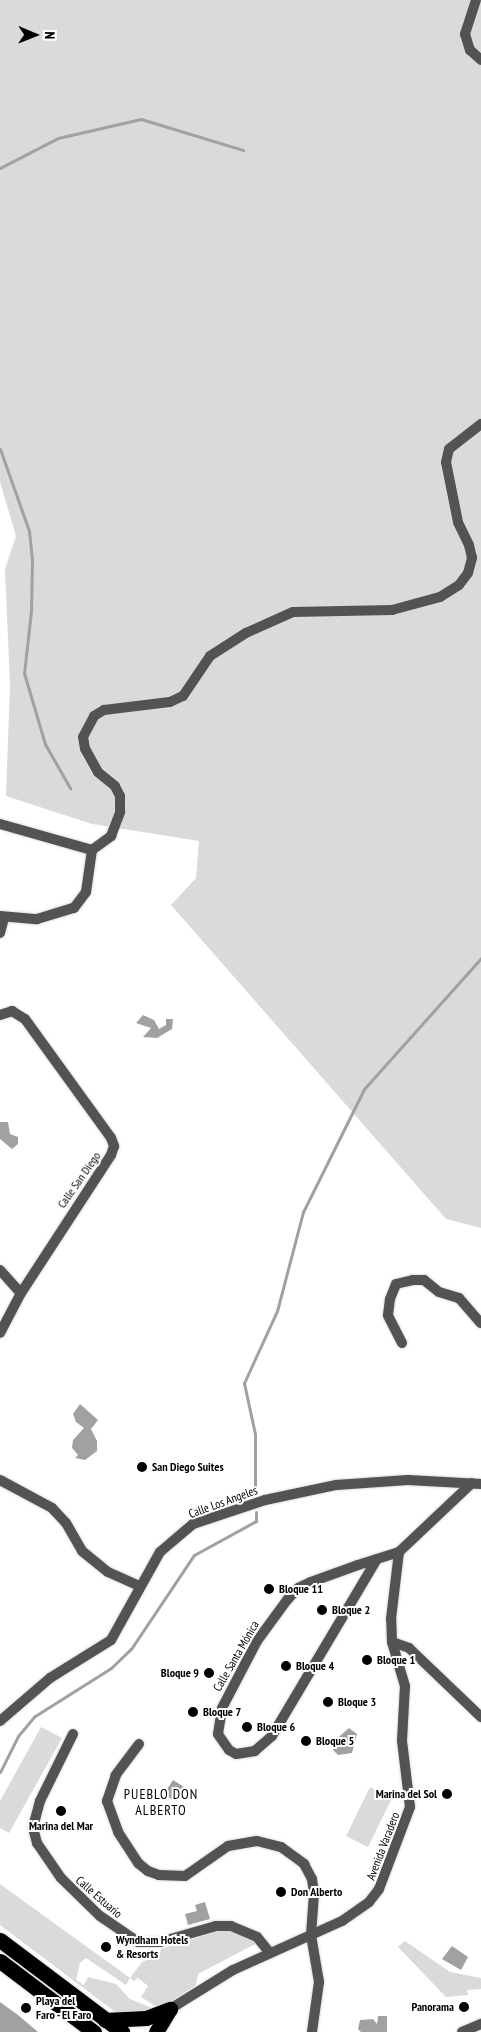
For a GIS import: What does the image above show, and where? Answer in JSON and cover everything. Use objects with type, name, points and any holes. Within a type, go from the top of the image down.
[{"type":"highway","points":[[0,1940],[122,2032]]},
{"type":"highway","points":[[0,1961],[94,2032]]},
{"type":"highway","points":[[106,2020],[146,2018],[170,2009]]},
{"type":"highway","points":[[156,2032],[170,2009]]},
{"type":"street","points":[[476,0],[465,34],[470,50],[481,60]]},
{"type":"street","points":[[0,933],[2,917],[51,917],[81,903],[86,892],[92,850],[111,836],[120,812],[118,791],[98,772],[85,750],[83,737],[94,716],[104,710],[170,702],[182,696],[210,656],[246,633],[293,612],[392,610],[440,596],[459,584],[468,573],[472,558],[469,545],[458,522],[446,462],[449,449],[481,424]]},
{"type":"street","points":[[0,824],[92,850]]},
{"type":"street","name":"Calle San Diego","points":[[0,1015],[12,1011],[25,1019],[111,1138],[114,1146],[111,1155],[21,1293],[0,1333]]},
{"type":"street","points":[[0,1270],[21,1293]]},
{"type":"street","points":[[402,1343],[388,1315],[390,1299],[396,1284],[413,1280],[424,1280],[439,1292],[459,1298],[481,1323]]},
{"type":"street","points":[[0,1480],[52,1508],[66,1523],[82,1551],[108,1572],[140,1586]]},
{"type":"street","name":"Calle Los Angeles","points":[[0,1721],[50,1678],[111,1640],[122,1625],[140,1586],[160,1552],[193,1524],[265,1500],[336,1485],[377,1481],[477,1484]]},
{"type":"street","points":[[399,1552],[477,1484]]},
{"type":"street","name":"Calle Santa Mónica","points":[[377,1559],[264,1746],[247,1754],[229,1750],[218,1734],[222,1708],[257,1641],[287,1600],[298,1588],[311,1582],[377,1559],[399,1552]]},
{"type":"street","name":"Avenida Varadero","points":[[170,2009],[232,1970],[342,1921],[374,1896],[389,1870],[407,1822],[410,1790],[402,1741],[405,1686],[392,1642],[392,1591],[399,1552]]},
{"type":"street","points":[[392,1642],[409,1648],[481,1717]]},
{"type":"street","name":"Calle Estuario","points":[[73,1734],[40,1800],[33,1828],[37,1843],[61,1878],[100,1916],[138,1942],[160,1942],[216,1926],[231,1926],[258,1937],[269,1952]]},
{"type":"street","points":[[139,1744],[116,1775],[107,1801],[118,1832],[138,1863],[159,1875],[185,1876],[210,1857],[240,1842],[257,1841],[281,1848],[304,1864],[312,1878],[311,1935],[319,1982],[312,2032]]},
{"type":"street","points":[[462,2032],[481,2024]]},
{"type":"shaded area","points":[[0,0],[481,0],[481,1228],[446,1219],[171,905],[196,878],[199,841],[92,824],[6,796],[10,685],[5,569],[16,536],[0,482]]},
{"type":"shaded area","points":[[143,1015],[154,1020],[159,1029],[166,1025],[166,1019],[173,1019],[172,1029],[157,1038],[143,1037],[151,1028],[136,1023]]},
{"type":"shaded area","points":[[0,1122],[8,1122],[10,1134],[18,1137],[18,1144],[12,1149],[0,1139]]},
{"type":"shaded area","points":[[80,1404],[98,1420],[91,1429],[97,1441],[97,1451],[85,1460],[75,1458],[78,1455],[72,1448],[73,1440],[84,1428],[76,1422],[73,1414]]},
{"type":"shaded area","points":[[41,1727],[62,1738],[9,1833],[0,1828],[0,1801]]},
{"type":"shaded area","points":[[349,1728],[357,1734],[352,1753],[338,1755],[333,1750],[333,1742]]},
{"type":"shaded area","points":[[173,1780],[184,1787],[171,1799],[164,1794]]},
{"type":"shaded area","points":[[370,1787],[392,1798],[368,1847],[346,1836]]},
{"type":"shaded area","points":[[0,1884],[130,1978],[126,1985],[86,1958],[80,1963],[76,1980],[84,1985],[88,1977],[116,1984],[130,1999],[152,2008],[153,2012],[118,2014],[0,1925]]},
{"type":"shaded area","points":[[205,1902],[210,1919],[188,1925],[185,1914],[197,1911],[195,1905]]},
{"type":"shaded area","points":[[227,1930],[257,1943],[198,1974],[196,1985],[160,2009],[141,1997],[148,1986],[138,1978],[134,1981],[130,1978],[142,1962],[160,1954],[161,1949],[216,1932]]},
{"type":"shaded area","points":[[405,1941],[450,1972],[481,1978],[481,1989],[467,1990],[468,1995],[446,1997],[398,1947]]},
{"type":"shaded area","points":[[452,1946],[468,1957],[461,1970],[442,1959]]},
{"type":"shaded area","points":[[0,2002],[18,2015],[38,2032],[0,2032]]},
{"type":"shaded area","points":[[378,2016],[387,2016],[387,2032],[361,2032],[358,2029],[360,2020],[373,2019],[377,2024]]},
{"type":"waterway","points":[[0,168],[58,138],[141,119],[243,150]]},
{"type":"waterway","points":[[0,449],[29,531],[32,559],[31,611],[24,673],[45,744],[70,788]]},
{"type":"waterway","points":[[255,1494],[255,1434],[244,1383],[277,1311],[303,1212],[364,1089],[481,958]]},
{"type":"waterway","points":[[0,1772],[18,1736],[35,1716],[111,1668],[131,1649],[194,1555],[256,1521],[256,1512]]},
{"type":"place","name":"San Diego Suites","points":[[142,1467]]},
{"type":"place","name":"Bloque 11","points":[[269,1589]]},
{"type":"place","name":"Bloque 2","points":[[322,1610]]},
{"type":"place","name":"Bloque 1","points":[[367,1660]]},
{"type":"place","name":"Bloque 4","points":[[286,1666]]},
{"type":"place","name":"Bloque 9","points":[[209,1673]]},
{"type":"place","name":"Bloque 3","points":[[328,1702]]},
{"type":"place","name":"Bloque 7","points":[[193,1712]]},
{"type":"place","name":"Bloque 6","points":[[247,1727]]},
{"type":"place","name":"Bloque 5","points":[[306,1741]]},
{"type":"place","name":"Marina del Sol","points":[[447,1794]]},
{"type":"place","name":"Marina del Mar","points":[[61,1811]]},
{"type":"place","name":"Don Alberto","points":[[281,1892]]},
{"type":"place","name":"Wyndham Hotels & Resorts","points":[[106,1947]]},
{"type":"place","name":"Panorama","points":[[464,2007]]},
{"type":"place","name":"Playa del Faro - El Faro","points":[[26,2008]]},
{"type":"district","name":"PUEBLO DON ALBERTO","points":[[161,1802]]}]
